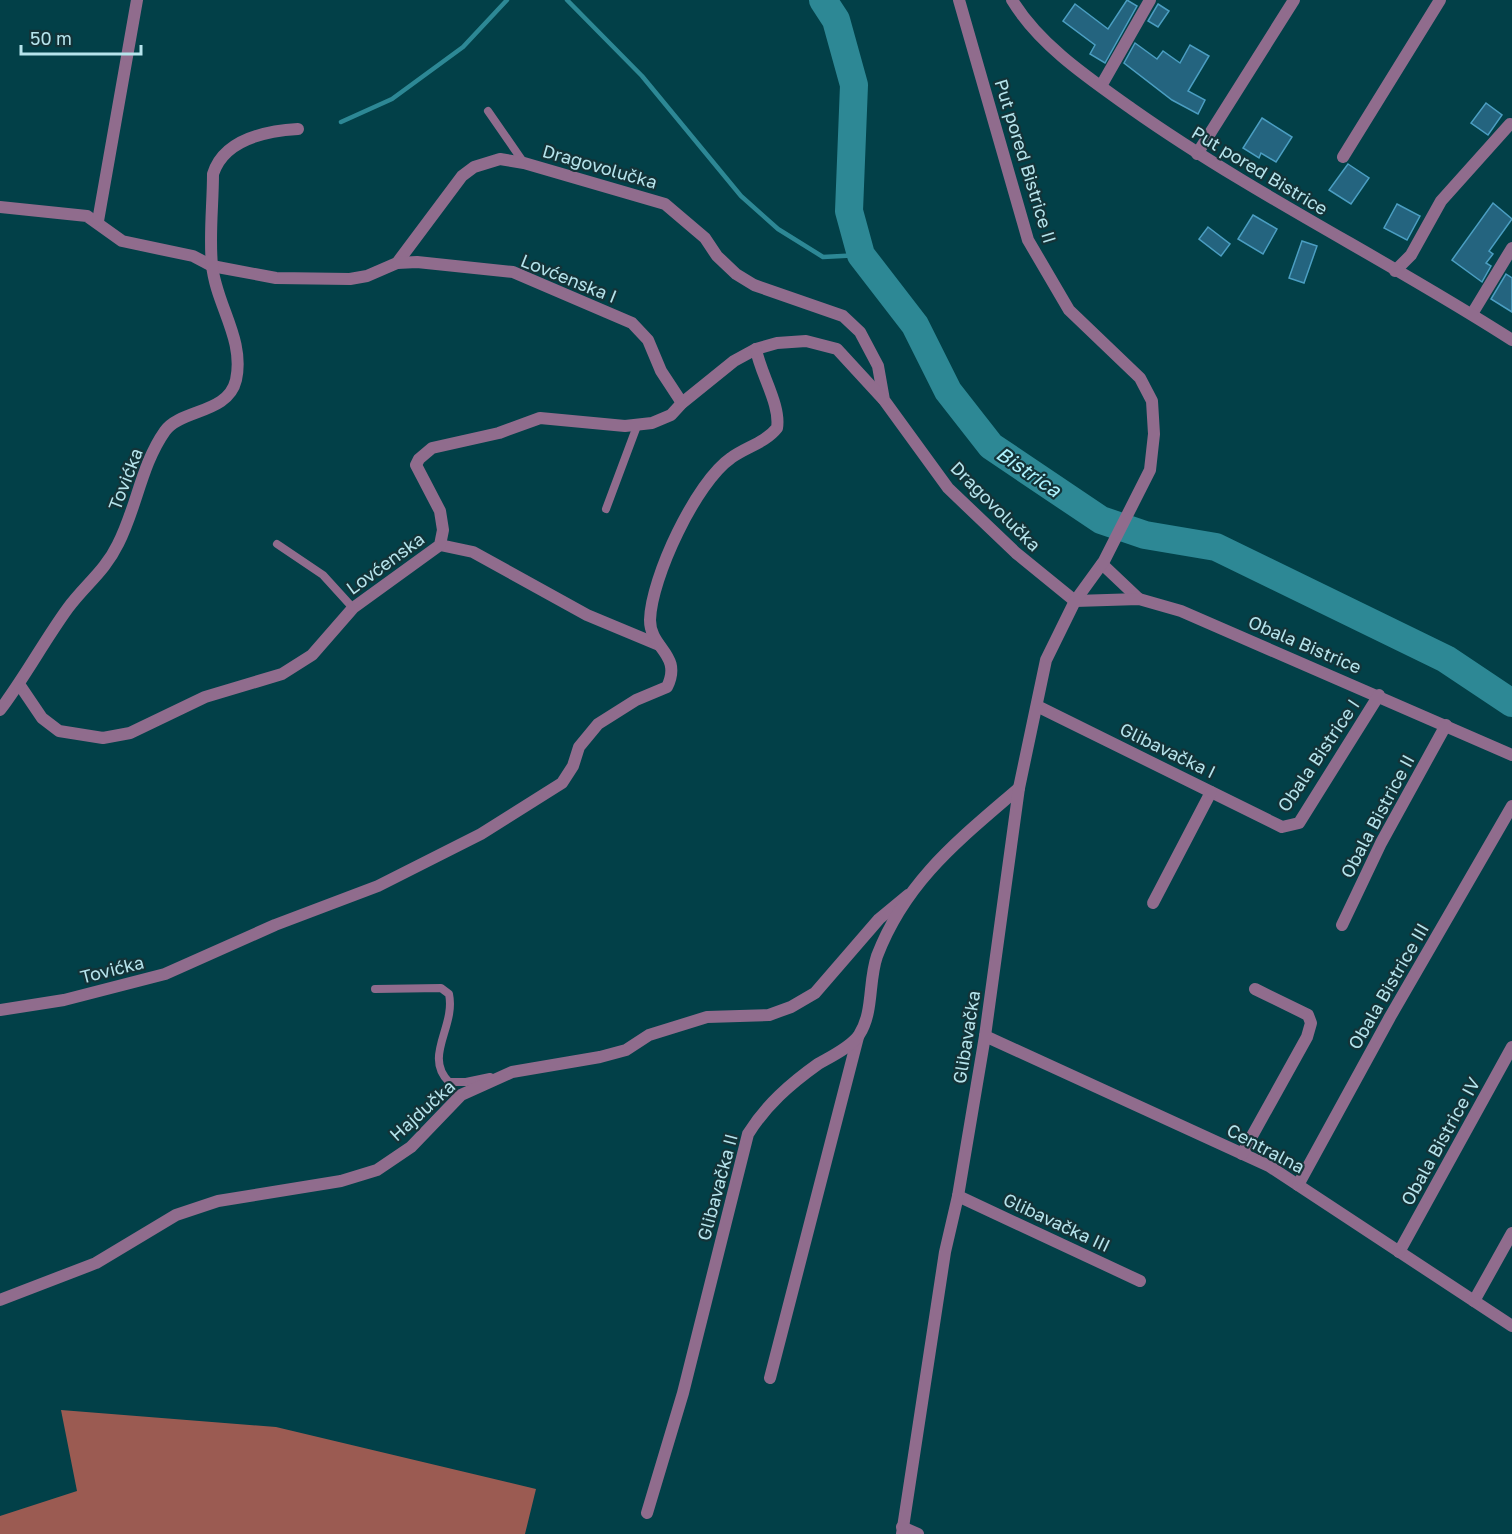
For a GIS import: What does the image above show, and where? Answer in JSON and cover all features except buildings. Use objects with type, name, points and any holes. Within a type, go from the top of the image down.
[{"type":"street","points":[[98,221],[137,0]]},
{"type":"street","name":"Put pored Bistrice II","points":[[959,0],[1028,240],[1069,310],[1140,378],[1152,401],[1154,434],[1150,470],[1103,562]]},
{"type":"street","points":[[1101,86],[1150,0]]},
{"type":"street","points":[[1197,154],[1294,0]]},
{"type":"street","points":[[1343,157],[1440,0]]},
{"type":"street","name":"Put pored Bistrice","points":[[1015,2],[1046,41],[1101,86],[1197,154],[1472,314],[1512,340]]},
{"type":"street","points":[[1395,271],[1411,255],[1441,201],[1510,124]]},
{"type":"street","name":"Tovićka","points":[[0,710],[69,607],[97,578],[118,544],[137,498],[147,460],[167,428],[222,401],[233,390],[238,363],[233,331],[212,266],[213,174],[217,164],[244,141],[261,133],[298,129]]},
{"type":"street","name":"Dragovolučka","points":[[398,263],[462,176],[474,167],[500,159],[524,163],[625,190],[665,204],[705,238],[717,256],[736,274],[754,285],[843,316],[860,332],[878,366],[884,400],[948,488],[1016,553],[1075,601]]},
{"type":"street","points":[[0,207],[87,216],[98,221],[122,241],[193,256],[212,266],[276,278],[350,279],[367,276],[398,263]]},
{"type":"street","points":[[1472,314],[1512,248]]},
{"type":"street","name":"Lovćenska I","points":[[398,263],[417,262],[513,272],[632,323],[648,340],[661,371],[682,403]]},
{"type":"street","name":"Lovćenska","points":[[19,684],[42,718],[59,731],[103,738],[130,733],[205,697],[282,674],[312,655],[353,608],[441,545],[443,530],[440,511],[416,465],[419,459],[432,448],[499,433],[540,418],[637,426],[671,415],[682,403],[734,361],[756,349],[777,343],[806,341],[837,349],[884,400]]},
{"type":"street","name":"Tovićka","points":[[0,1010],[64,1000],[165,974],[228,944],[378,886],[481,834],[562,783],[573,766],[579,747],[598,724],[636,700],[667,687],[672,668],[668,656],[654,637],[650,621],[657,578],[685,519],[709,481],[729,458],[767,437],[777,428],[777,412],[759,368],[756,349]]},
{"type":"street","points":[[441,545],[473,552],[587,615],[661,646]]},
{"type":"street","points":[[1103,562],[1139,599]]},
{"type":"street","name":"Glibavačka","points":[[902,1531],[945,1252],[958,1196],[985,1036],[1020,788],[1046,660],[1075,601],[1103,562]]},
{"type":"street","name":"Obala Bistrice","points":[[1075,601],[1139,599],[1181,610],[1512,755]]},
{"type":"street","name":"Obala Bistrice I","points":[[1282,827],[1299,823],[1379,696]]},
{"type":"street","name":"Glibavačka I","points":[[1037,706],[1282,827]]},
{"type":"street","name":"Obala Bistrice II","points":[[1342,925],[1381,843],[1446,725]]},
{"type":"street","points":[[770,1378],[858,1037],[867,1017],[877,958],[908,895],[945,852],[1020,788]]},
{"type":"street","points":[[1154,903],[1211,792]]},
{"type":"street","name":"Obala Bistrice III","points":[[1298,1185],[1390,1017],[1512,806]]},
{"type":"street","name":"Hajdučka","points":[[0,1300],[96,1263],[176,1215],[218,1201],[341,1181],[377,1170],[411,1147],[461,1095],[512,1072],[600,1057],[626,1050],[649,1035],[707,1017],[769,1015],[791,1007],[815,993],[879,919],[908,895]]},
{"type":"street","points":[[1242,1154],[1307,1037],[1311,1023],[1308,1015],[1255,989]]},
{"type":"street","name":"Centralna","points":[[985,1036],[1269,1166],[1512,1326]]},
{"type":"street","name":"Glibavačka II","points":[[647,1513],[683,1393],[748,1134],[757,1120],[786,1088],[858,1037]]},
{"type":"street","name":"Obala Bistrice IV","points":[[1399,1252],[1512,1047]]},
{"type":"street","name":"Glibavačka III","points":[[958,1196],[1140,1281]]},
{"type":"street","points":[[1474,1301],[1512,1233]]},
{"type":"street","points":[[902,1531],[918,1534]]},
{"type":"lane","points":[[488,111],[524,163]]},
{"type":"lane","points":[[606,509],[637,426]]},
{"type":"lane","points":[[277,544],[323,575],[353,608]]},
{"type":"lane","points":[[375,989],[441,988],[449,994],[450,1016],[436,1060],[440,1074],[449,1082],[466,1082],[512,1072]]},
{"type":"shaded area","points":[[61,1410],[276,1427],[536,1489],[525,1534],[0,1534],[0,1516],[77,1491]]},
{"type":"waterway","points":[[341,122],[392,99],[463,47],[507,0]]},
{"type":"waterway","points":[[567,0],[642,76],[741,196],[778,229],[823,257],[861,255]]},
{"type":"waterway","name":"Bistrica","points":[[823,0],[836,20],[854,85],[849,211],[861,255],[915,325],[948,391],[991,446],[1101,520],[1145,535],[1216,547],[1446,659],[1512,703]]}]
